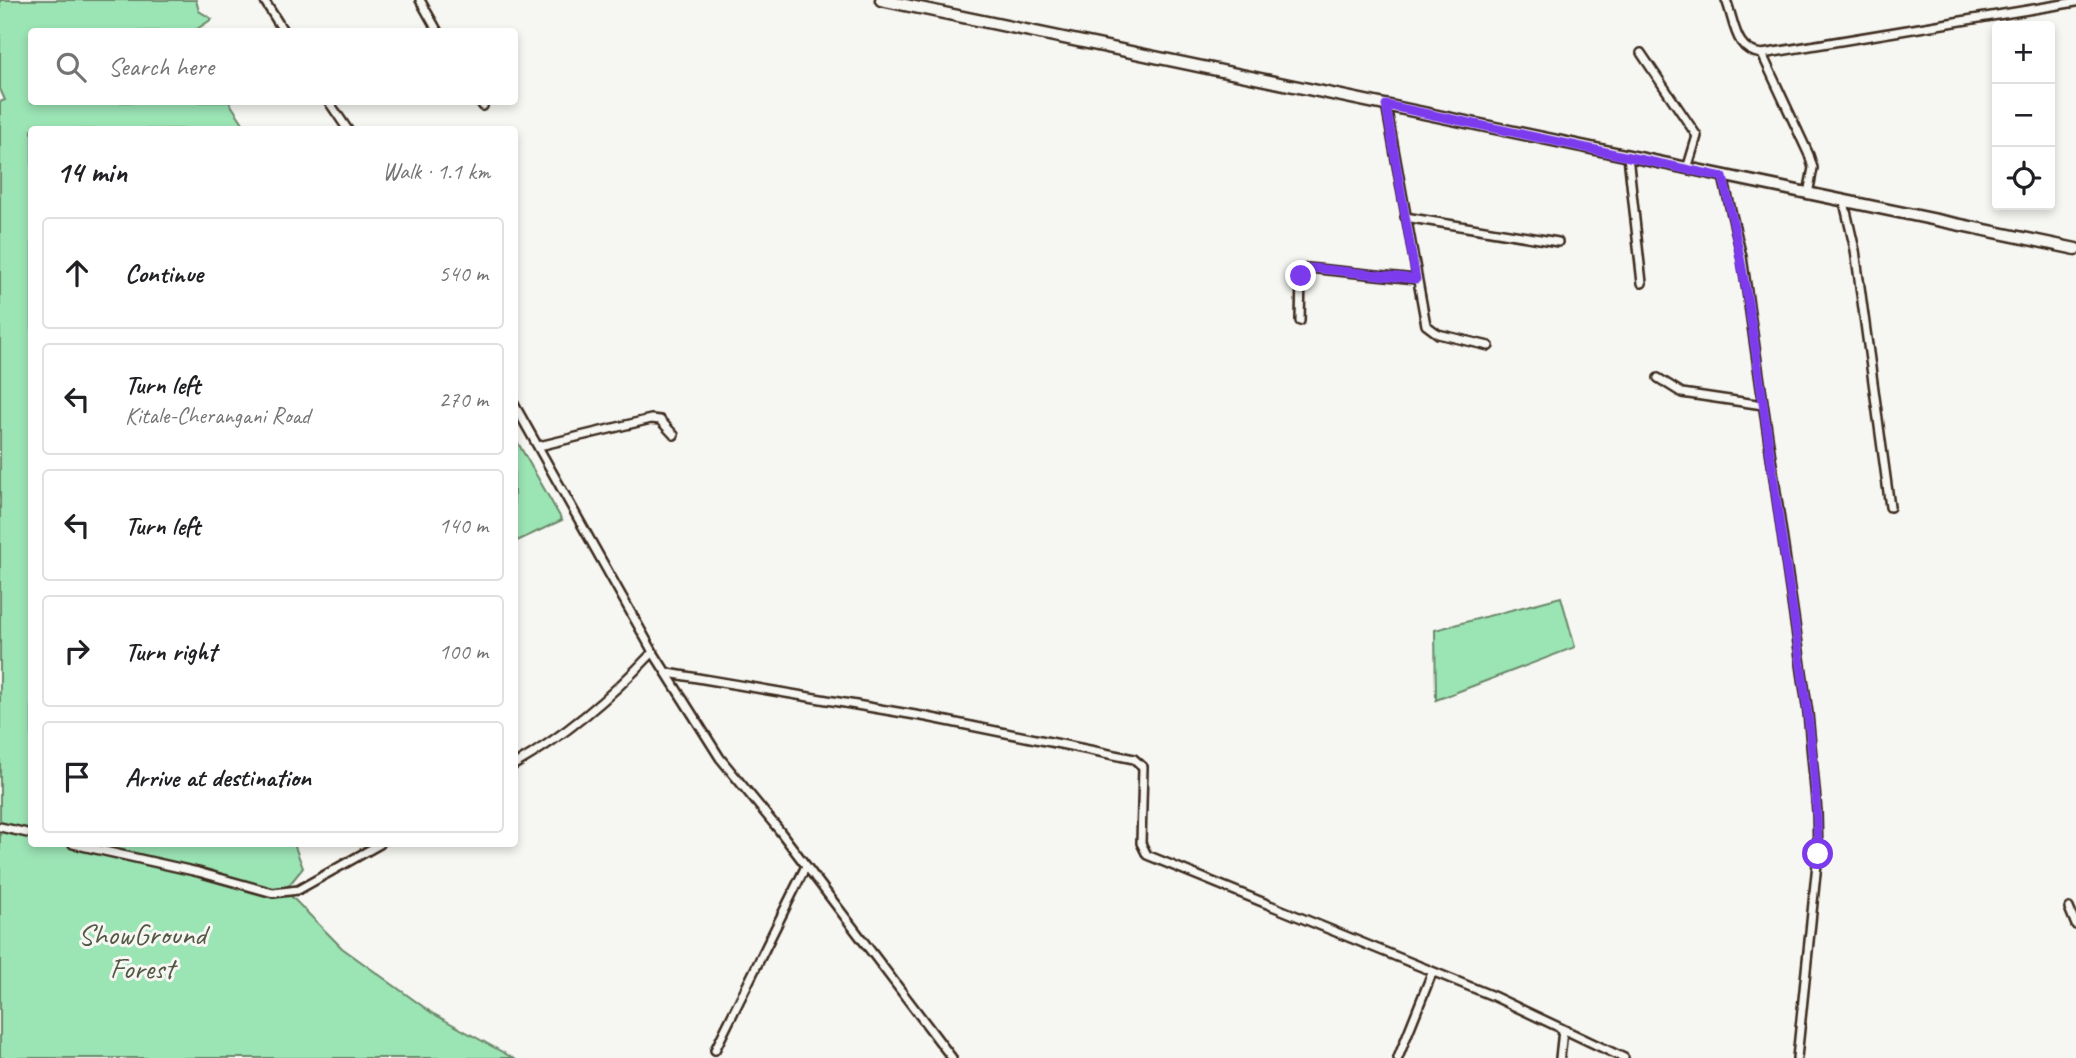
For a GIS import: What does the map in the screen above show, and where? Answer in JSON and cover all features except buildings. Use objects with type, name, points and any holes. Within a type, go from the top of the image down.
[{"type":"main road","points":[[881,0],[2076,249]]},
{"type":"street","points":[[264,0],[282,28]]},
{"type":"street","points":[[420,0],[436,28]]},
{"type":"street","points":[[1726,0],[1742,46],[1750,53],[1762,54],[2076,2]]},
{"type":"street","points":[[1641,53],[1697,136],[1687,170]]},
{"type":"street","points":[[1762,54],[1809,155],[1813,168],[1808,194]]},
{"type":"street","points":[[331,105],[345,126]]},
{"type":"street","points":[[1386,105],[1416,279],[1428,328],[1438,334],[1489,346]]},
{"type":"street","points":[[1628,156],[1642,283]]},
{"type":"street","points":[[1723,177],[1742,257],[1808,713],[1818,811],[1817,865],[1797,1058]]},
{"type":"street","points":[[1844,202],[1855,250],[1890,507]]},
{"type":"street","points":[[1405,217],[1558,242]]},
{"type":"street","points":[[1300,321],[1301,276],[1308,268],[1416,279]]},
{"type":"street","points":[[1658,378],[1682,393],[1763,405]]},
{"type":"street","points":[[518,411],[653,652],[720,758],[952,1058]]},
{"type":"street","points":[[539,446],[651,419],[660,420],[674,435]]},
{"type":"street","points":[[518,763],[550,744],[606,701],[653,652]]},
{"type":"street","points":[[668,674],[926,717],[1134,759],[1143,767],[1142,843],[1147,855],[1493,996],[1625,1058]]},
{"type":"street","points":[[0,827],[28,833]]},
{"type":"street","points":[[86,847],[198,872],[273,893],[298,890],[375,847]]},
{"type":"street","points":[[715,1050],[806,866]]},
{"type":"street","points":[[2069,908],[2076,925]]},
{"type":"street","points":[[1398,1058],[1433,973]]},
{"type":"street","points":[[1560,1058],[1563,1030]]},
{"type":"green space","name":"ShowGround Forest","points":[[0,0],[196,0],[199,11],[212,19],[198,28],[28,28],[28,105],[231,105],[245,126],[28,126],[28,847],[295,847],[303,868],[285,890],[342,948],[432,1013],[513,1058],[0,1058],[0,102],[5,100],[0,89]]},
{"type":"green space","points":[[518,443],[562,520],[518,541]]},
{"type":"green space","points":[[1561,597],[1575,647],[1436,700],[1435,630]]},
{"type":"route","points":[[1301,276],[1305,269],[1312,268],[1416,279],[1394,138],[1386,105],[1723,177],[1742,257],[1808,713],[1818,811],[1818,854]]}]
